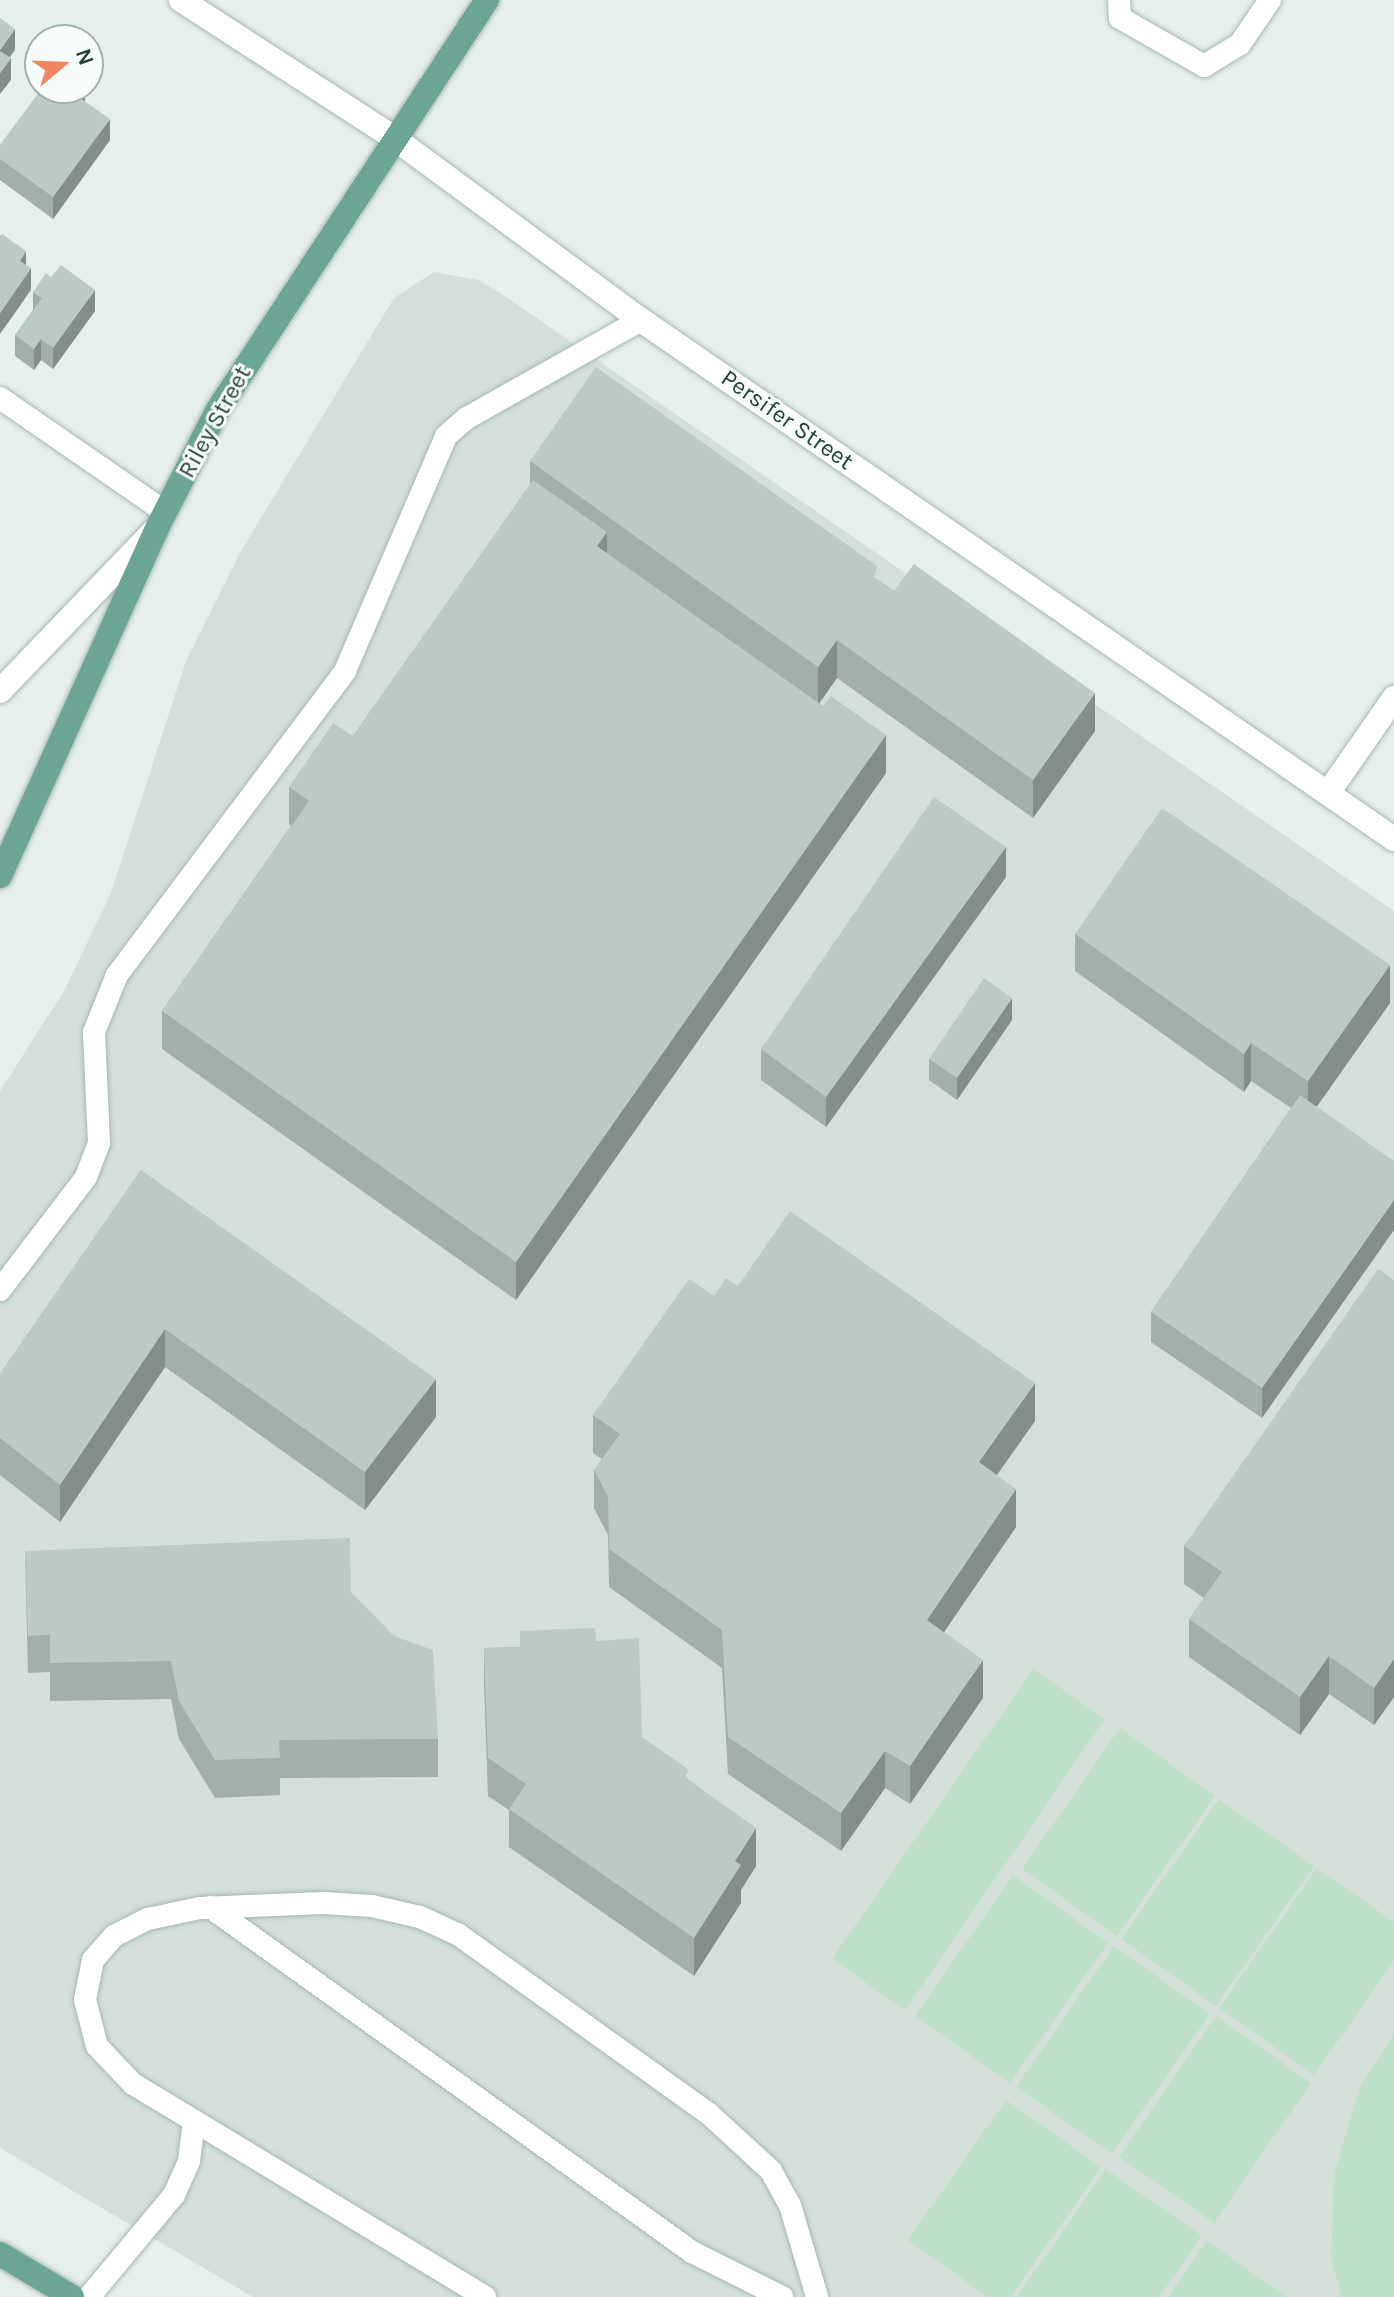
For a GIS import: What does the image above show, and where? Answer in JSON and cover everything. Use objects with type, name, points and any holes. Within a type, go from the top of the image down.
[{"type":"main road","name":"Riley Street","points":[[0,876],[162,519],[217,411],[487,0]]},
{"type":"main road","points":[[0,2254],[72,2297]]},
{"type":"street","name":"Persifer Street","points":[[181,0],[394,138],[641,320],[1394,839]]},
{"type":"street","points":[[0,691],[162,519]]},
{"type":"street","points":[[1328,793],[1394,698]]},
{"type":"lane","points":[[1119,0],[1120,18],[1204,66],[1240,44],[1270,0]]},
{"type":"lane","points":[[0,1290],[86,1177],[99,1143],[94,1032],[117,975],[345,671],[446,436],[467,418],[641,320]]},
{"type":"lane","points":[[0,398],[162,519]]},
{"type":"lane","points":[[485,2297],[133,2084],[97,2046],[85,2000],[93,1960],[114,1936],[148,1919],[210,1907],[372,1906],[420,1917],[459,1935],[708,2113],[771,2171],[790,2205],[817,2297]]},
{"type":"lane","points":[[210,1907],[692,2252],[782,2297]]},
{"type":"lane","points":[[89,2297],[174,2195],[189,2161],[194,2121]]},
{"type":"shaded area","points":[[434,272],[478,280],[499,292],[1394,911],[1394,2297],[253,2297],[0,2148],[0,1091],[64,991],[111,893],[186,661],[241,551],[394,298]]},
{"type":"green space","points":[[1033,1669],[1105,1719],[905,2010],[832,1959]]},
{"type":"green space","points":[[1120,1728],[1215,1796],[1117,1936],[1022,1869]]},
{"type":"green space","points":[[1219,1799],[1314,1866],[1216,2006],[1121,1939]]},
{"type":"green space","points":[[1317,1868],[1394,1922],[1394,1961],[1314,2075],[1219,2008]]},
{"type":"green space","points":[[1013,1875],[1108,1943],[1010,2083],[915,2016]]},
{"type":"green space","points":[[1114,1946],[1210,2014],[1112,2154],[1016,2087]]},
{"type":"green space","points":[[1216,2016],[1311,2083],[1214,2223],[1119,2157]]},
{"type":"green space","points":[[1394,2034],[1394,2297],[1341,2297],[1331,2256],[1335,2171],[1360,2087]]},
{"type":"green space","points":[[1006,2100],[1101,2167],[1011,2297],[988,2297],[908,2240]]},
{"type":"green space","points":[[1106,2169],[1202,2236],[1159,2297],[1017,2297]]},
{"type":"green space","points":[[1207,2241],[1287,2297],[1168,2297]]},
{"type":"building","points":[[0,18],[15,29],[0,50]]},
{"type":"building","points":[[0,51],[11,58],[0,73]]},
{"type":"building","points":[[30,104],[89,104],[110,119],[53,197],[0,159],[0,145]]},
{"type":"building","points":[[2,234],[26,251],[20,261],[31,268],[0,313],[0,236]]},
{"type":"building","points":[[61,265],[95,290],[53,348],[41,339],[34,349],[15,335],[42,298],[33,292],[46,273],[51,277]]},
{"type":"building","points":[[596,367],[877,566],[874,577],[894,591],[914,564],[1095,693],[1033,780],[837,640],[818,667],[530,461]]},
{"type":"building","points":[[533,480],[607,532],[597,546],[823,706],[831,696],[886,735],[516,1262],[162,1011],[309,801],[289,787],[333,723],[353,736]]},
{"type":"building","points":[[934,797],[1006,847],[826,1097],[761,1049]]},
{"type":"building","points":[[1162,808],[1390,965],[1308,1081],[1251,1043],[1244,1054],[1075,934]]},
{"type":"building","points":[[984,978],[1012,998],[957,1078],[929,1059]]},
{"type":"building","points":[[1300,1095],[1394,1161],[1394,1200],[1262,1388],[1151,1312]]},
{"type":"building","points":[[141,1170],[436,1379],[365,1472],[165,1329],[60,1485],[0,1438],[0,1374]]},
{"type":"building","points":[[790,1211],[1035,1383],[979,1462],[1016,1489],[927,1620],[983,1660],[910,1766],[885,1751],[841,1813],[728,1737],[722,1630],[609,1549],[608,1497],[594,1470],[620,1434],[593,1415],[689,1279],[714,1296],[726,1278],[738,1286]]},
{"type":"building","points":[[1378,1269],[1394,1280],[1394,1659],[1374,1688],[1329,1656],[1300,1697],[1189,1619],[1222,1572],[1184,1546]]},
{"type":"building","points":[[350,1538],[351,1592],[394,1636],[433,1650],[438,1739],[279,1740],[280,1758],[215,1760],[179,1701],[171,1661],[50,1663],[50,1635],[28,1636],[25,1551]]},
{"type":"building","points":[[595,1628],[596,1641],[639,1638],[642,1737],[689,1770],[685,1777],[756,1828],[735,1861],[741,1865],[694,1938],[509,1809],[526,1784],[488,1758],[484,1648],[520,1647],[520,1631]]}]
